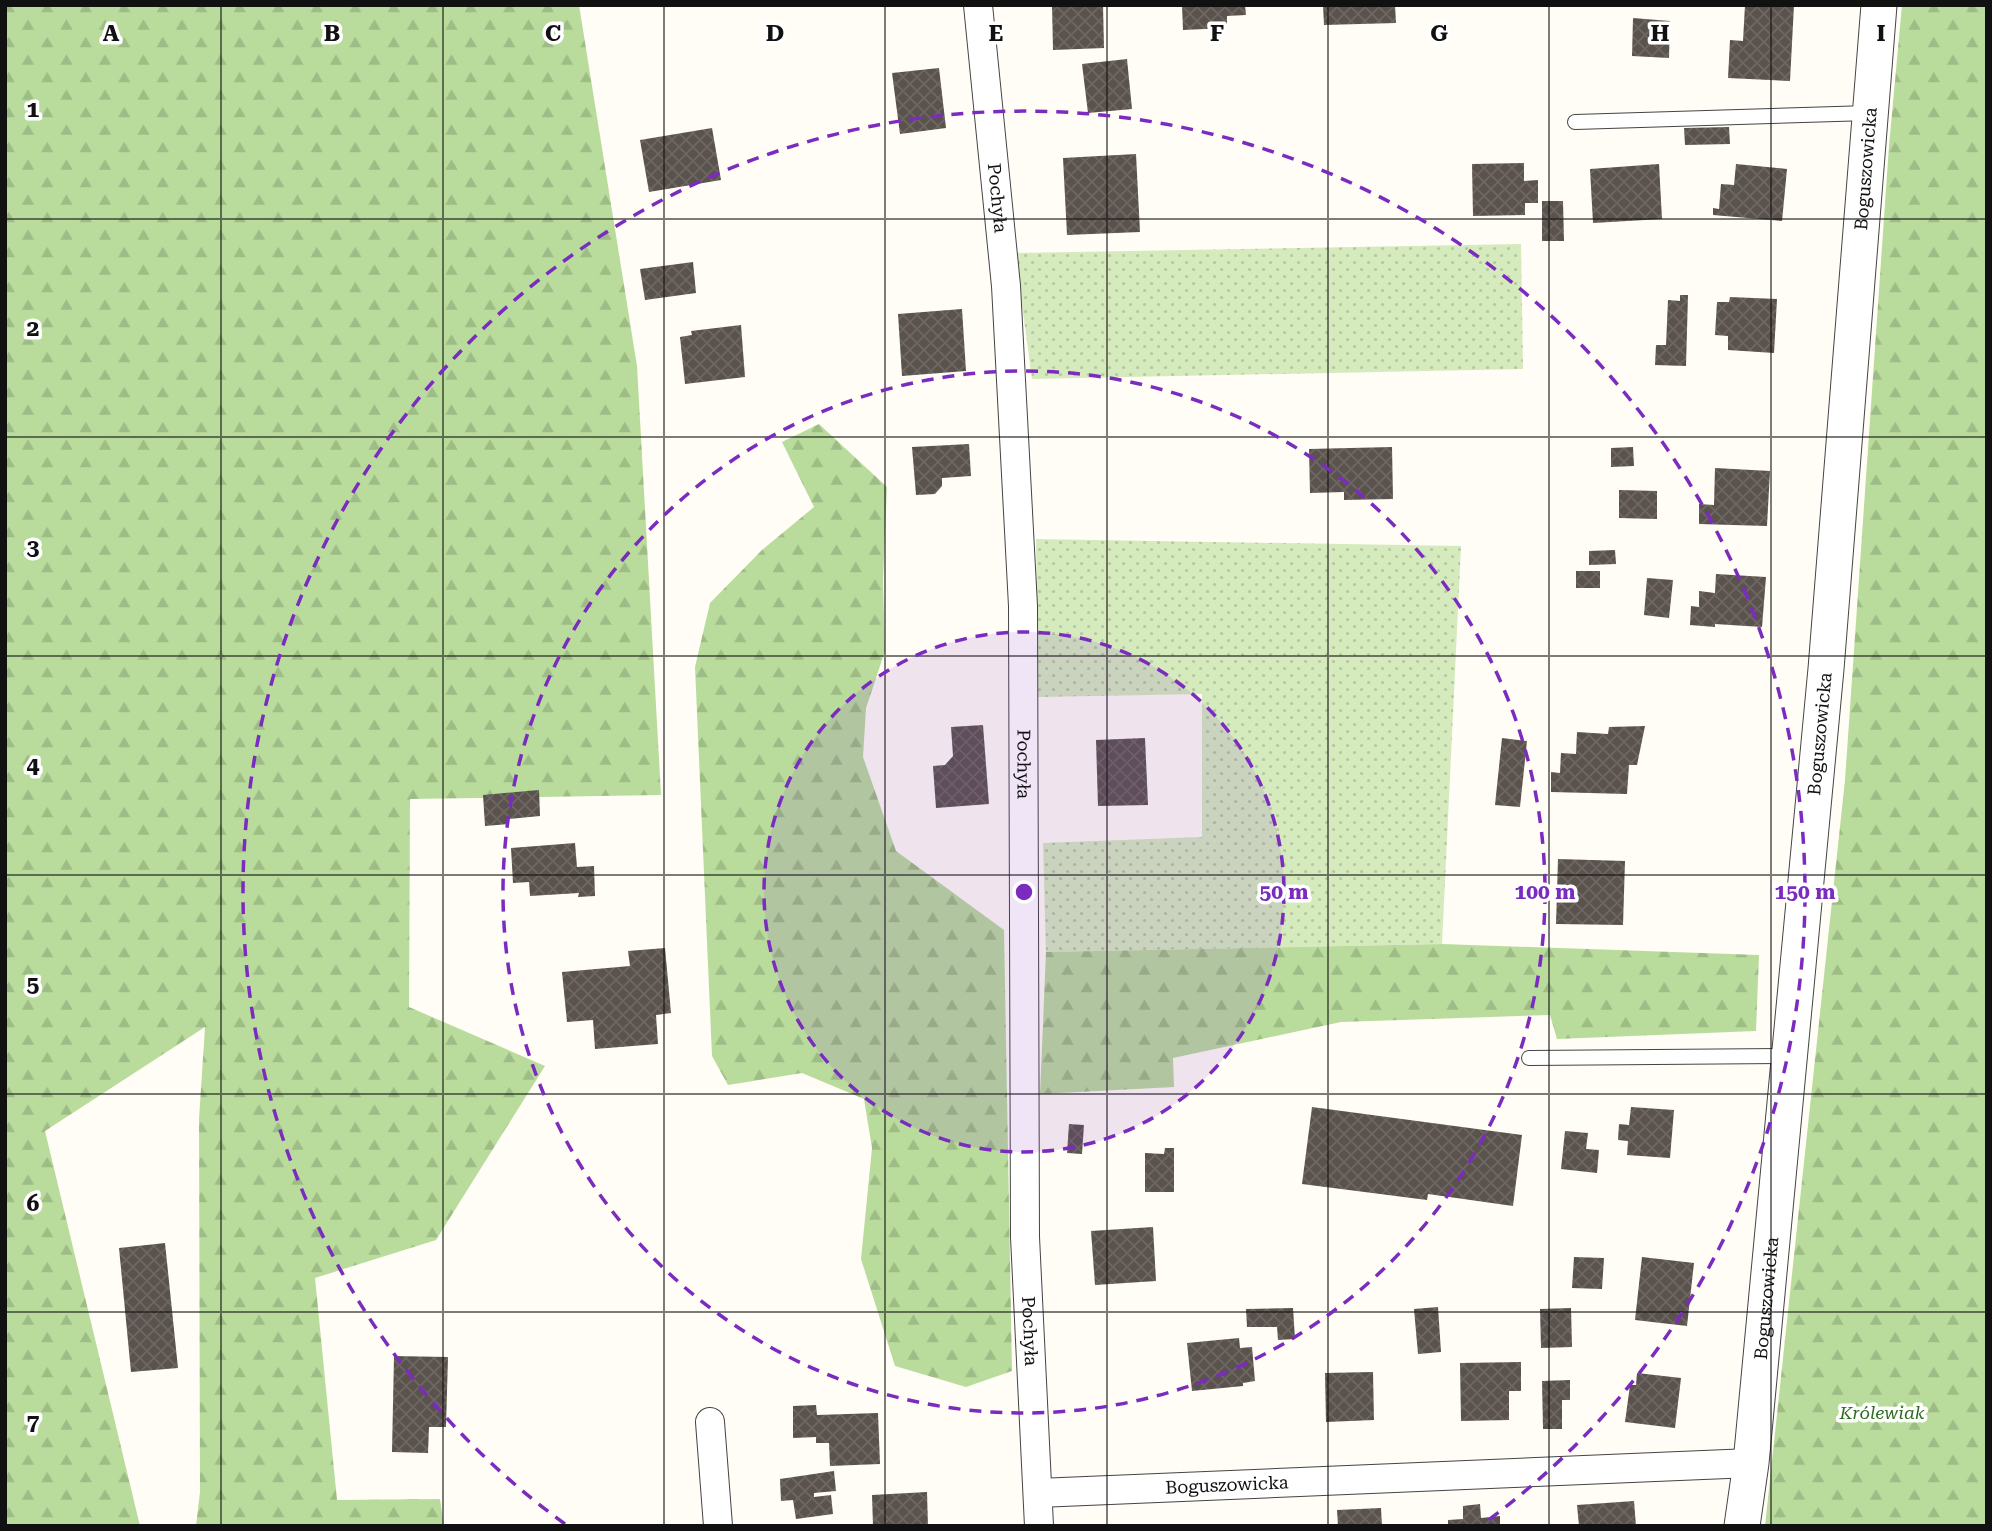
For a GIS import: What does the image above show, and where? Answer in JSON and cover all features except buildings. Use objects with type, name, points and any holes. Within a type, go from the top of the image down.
[{"type":"street","name":"Pochyła","points":[[978,5],[1006,286],[1023,606],[1025,1237],[1039,1526]]},
{"type":"street","name":"Boguszowicka","points":[[1742,1526],[1751,1463],[1826,669],[1879,5]]},
{"type":"street","points":[[710,1422],[718,1526]]},
{"type":"street","name":"Boguszowicka","points":[[1038,1493],[1751,1463]]},
{"type":"lane","points":[[1575,122],[1870,113]]},
{"type":"lane","points":[[1529,1058],[1789,1056]]},
{"type":"green space","points":[[5,5],[579,5],[637,366],[661,795],[410,799],[409,1007],[545,1066],[436,1240],[315,1278],[337,1500],[440,1499],[444,1526],[196,1526],[200,1492],[199,1119],[205,1027],[45,1131],[140,1526],[5,1526]]},
{"type":"green space","name":"Królewiak","points":[[1902,5],[1987,5],[1987,1526],[1765,1526],[1845,780],[1889,146]]},
{"type":"green space","points":[[1521,244],[1523,369],[1032,379],[1015,253]]},
{"type":"green space","points":[[819,424],[887,487],[883,581],[885,651],[866,708],[863,757],[896,851],[1004,930],[1012,1371],[966,1387],[895,1366],[861,1259],[872,1148],[864,1099],[802,1073],[728,1085],[712,1056],[695,667],[710,603],[762,550],[814,507],[782,442]]},
{"type":"green space","points":[[1036,539],[1461,546],[1442,944],[1046,952],[1043,843],[1202,837],[1202,694],[1038,697]]},
{"type":"green space","points":[[1442,944],[1759,955],[1756,1031],[1557,1039],[1550,1015],[1341,1022],[1173,1058],[1174,1087],[1040,1094],[1046,952]]}]
